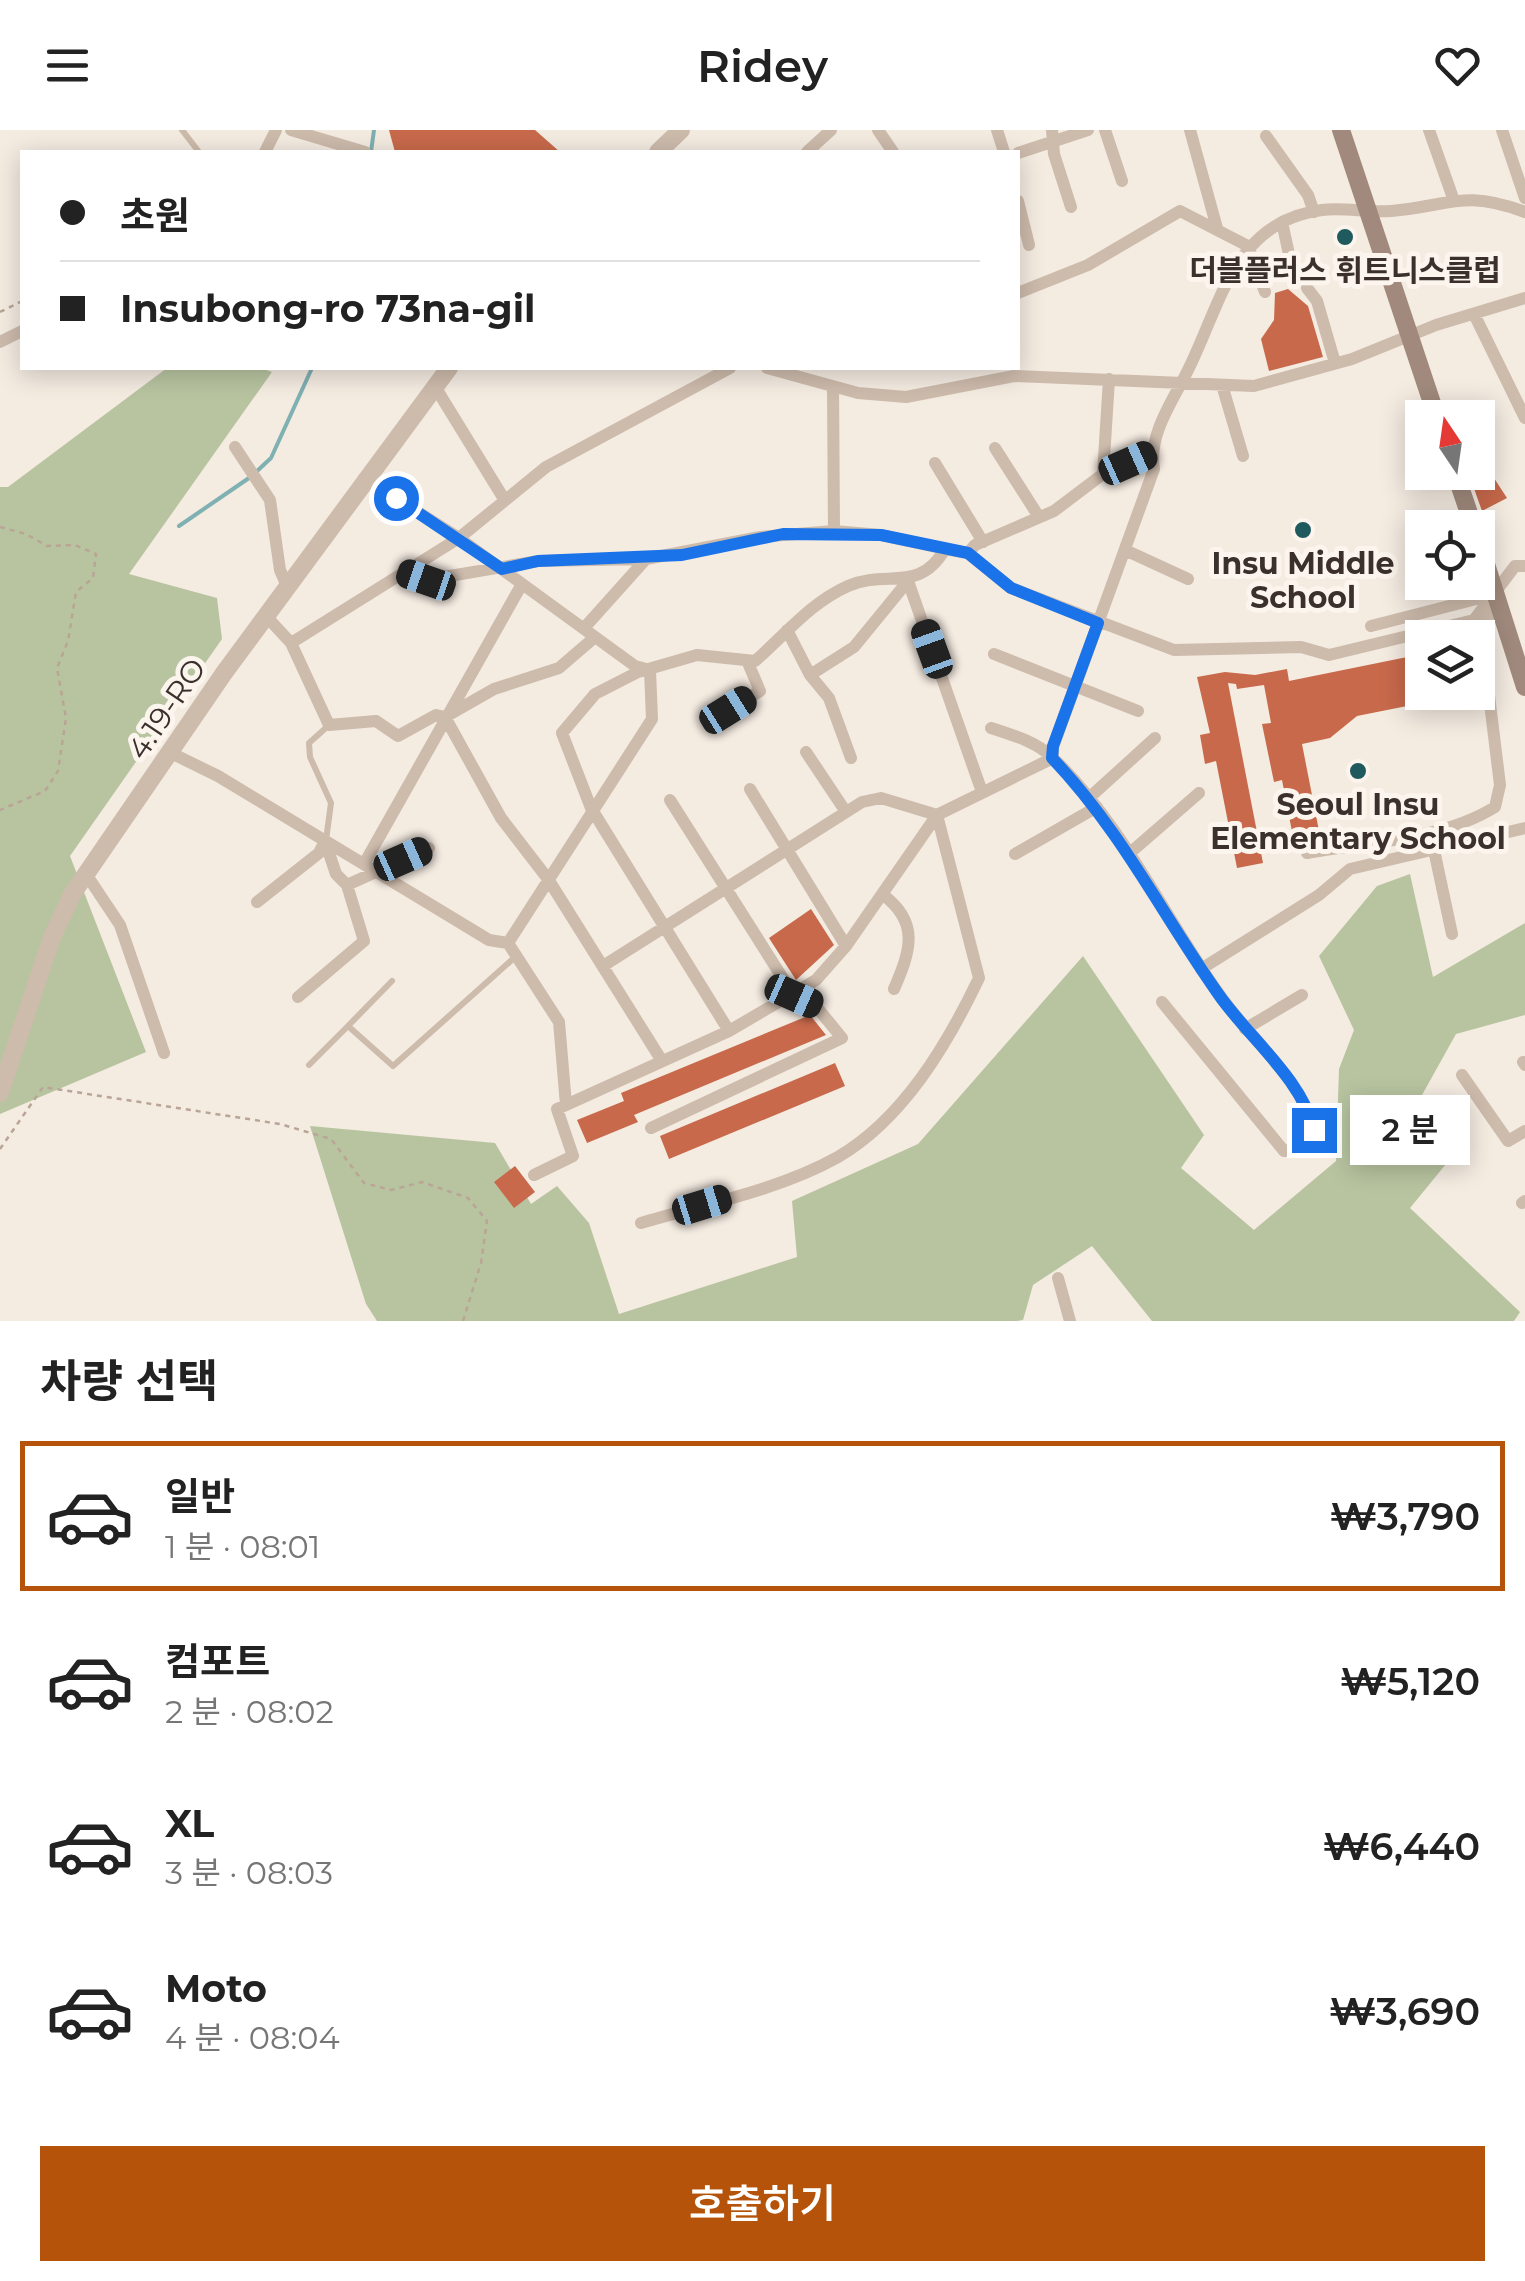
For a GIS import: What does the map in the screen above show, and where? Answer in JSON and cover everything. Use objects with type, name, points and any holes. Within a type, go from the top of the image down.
[{"type":"main road","points":[[1341,130],[1431,400]]},
{"type":"main road","points":[[1495,591],[1525,687]]},
{"type":"street","points":[[291,130],[358,150]]},
{"type":"street","points":[[660,150],[680,130]]},
{"type":"street","points":[[810,150],[831,130]]},
{"type":"street","points":[[1020,152],[1052,136],[1088,130]]},
{"type":"street","points":[[1105,130],[1122,181]]},
{"type":"street","points":[[1190,130],[1218,228]]},
{"type":"street","points":[[1430,130],[1453,198]]},
{"type":"street","points":[[1502,130],[1525,198]]},
{"type":"street","points":[[1052,136],[1071,208]]},
{"type":"street","points":[[1266,136],[1308,196],[1314,212]]},
{"type":"street","points":[[534,1174],[573,1156],[557,1109],[729,1031],[794,996],[816,980],[846,946],[936,815],[1052,758],[1154,469],[1152,453],[1166,406],[1180,384],[1214,304],[1248,246],[1265,230],[1314,212],[1369,212],[1453,198],[1482,198],[1525,212]]},
{"type":"street","points":[[1020,208],[1030,245]]},
{"type":"street","points":[[1020,292],[1088,265],[1180,210],[1248,246],[1265,292]]},
{"type":"street","points":[[1282,222],[1301,285],[1317,301],[1336,363]]},
{"type":"street","points":[[785,370],[813,373],[833,386],[906,397],[1012,372],[1254,386],[1336,363],[1525,298]]},
{"type":"street","points":[[1474,314],[1525,418]]},
{"type":"street","name":"4.19-RO","points":[[0,1093],[61,912],[287,586],[447,370]]},
{"type":"street","points":[[291,643],[459,538],[546,466],[726,370]]},
{"type":"street","points":[[1104,474],[1108,379]]},
{"type":"street","points":[[434,385],[504,499]]},
{"type":"street","points":[[1222,385],[1243,456]]},
{"type":"street","points":[[833,386],[834,532]]},
{"type":"street","points":[[235,447],[270,500],[280,570],[287,586]]},
{"type":"street","points":[[995,448],[1039,517]]},
{"type":"street","points":[[968,553],[983,542],[1066,504],[1077,490],[1104,474],[1152,453]]},
{"type":"street","points":[[934,464],[983,542]]},
{"type":"street","points":[[364,478],[459,538],[635,666],[650,670]]},
{"type":"street","points":[[405,573],[426,580],[570,558],[646,559],[772,536],[834,532],[881,535],[968,553],[1011,588],[1174,650],[1301,647],[1329,655],[1474,620],[1516,566],[1525,566]]},
{"type":"street","points":[[810,675],[854,647],[908,581],[945,549]]},
{"type":"street","points":[[1125,550],[1188,579]]},
{"type":"street","points":[[584,627],[646,559]]},
{"type":"street","points":[[748,664],[814,604],[848,586],[881,578],[908,581]]},
{"type":"street","points":[[908,581],[982,792]]},
{"type":"street","points":[[371,867],[446,716],[522,584]]},
{"type":"street","points":[[1371,626],[1496,594]]},
{"type":"street","points":[[1307,854],[1472,822],[1496,806],[1500,784],[1482,638],[1496,594]]},
{"type":"street","points":[[266,616],[291,643],[329,725],[376,721],[398,736],[436,715],[446,716],[494,689],[559,668],[596,638]]},
{"type":"street","points":[[787,630],[810,675],[829,698],[851,758]]},
{"type":"street","points":[[994,654],[1074,689],[1138,710]]},
{"type":"street","points":[[729,1031],[592,808],[562,732],[596,694],[650,670],[697,655],[748,664]]},
{"type":"street","points":[[728,710],[760,691],[748,664]]},
{"type":"street","points":[[508,943],[652,719],[650,670]]},
{"type":"street","points":[[446,716],[500,818],[548,879],[662,1061]]},
{"type":"street","points":[[990,728],[1029,741],[1052,758],[1093,802],[1131,852],[1202,970],[1308,1104],[1314,1130],[1303,1149],[1284,1152],[1162,1002]]},
{"type":"street","points":[[1015,854],[1093,802],[1155,738]]},
{"type":"street","points":[[806,752],[846,812]]},
{"type":"street","points":[[171,754],[218,776],[488,940],[508,943]]},
{"type":"street","points":[[750,790],[846,946]]},
{"type":"street","points":[[1131,852],[1199,793]]},
{"type":"street","points":[[603,966],[846,812],[880,798],[936,815]]},
{"type":"street","points":[[651,1128],[842,1038],[815,1006],[794,996],[670,800]]},
{"type":"street","points":[[642,1223],[762,1187],[840,1155],[904,1099],[925,1072],[979,978],[936,815]]},
{"type":"street","points":[[1202,970],[1319,895],[1350,869],[1525,828]]},
{"type":"street","points":[[298,997],[364,941],[348,885],[336,874],[325,841]]},
{"type":"street","points":[[257,902],[319,853],[325,841]]},
{"type":"street","points":[[348,885],[371,867],[429,848]]},
{"type":"street","points":[[1434,850],[1452,934]]},
{"type":"street","points":[[86,874],[120,925],[164,1054]]},
{"type":"street","points":[[882,894],[898,906],[910,926],[910,950],[894,988]]},
{"type":"street","points":[[508,943],[514,958],[559,1022],[566,1105]]},
{"type":"street","points":[[1245,1029],[1302,995]]},
{"type":"street","points":[[1462,1075],[1508,1141],[1525,1131]]},
{"type":"street","points":[[1058,1278],[1070,1321]]},
{"type":"lane","points":[[182,130],[197,150]]},
{"type":"lane","points":[[325,841],[331,803],[308,743],[329,725]]},
{"type":"lane","points":[[348,1026],[394,1066],[514,958]]},
{"type":"lane","points":[[309,1065],[392,981]]},
{"type":"path","points":[[0,527],[26,534],[47,546],[75,545],[96,554],[94,578],[76,592],[68,642],[57,668],[66,718],[58,771],[45,791],[0,810]]},
{"type":"path","points":[[0,1149],[42,1087],[260,1120],[331,1139],[364,1183],[391,1190],[422,1182],[446,1189],[468,1198],[487,1220],[481,1263],[462,1321]]},
{"type":"green space","points":[[164,370],[272,372],[129,574],[217,598],[222,639],[70,856],[146,1052],[0,1114],[0,487],[8,487]]},
{"type":"green space","points":[[1410,874],[1433,977],[1525,923],[1525,1015],[1456,1034],[1422,1095],[1446,1164],[1410,1208],[1520,1312],[1514,1321],[1152,1321],[1092,1246],[1033,1285],[1023,1320],[1017,1321],[377,1321],[366,1304],[310,1126],[495,1143],[531,1204],[557,1186],[589,1223],[619,1314],[797,1257],[792,1201],[918,1144],[1083,956],[1204,1135],[1181,1168],[1254,1230],[1336,1161],[1339,1069],[1354,1030],[1319,956],[1377,886]]},
{"type":"building","points":[[389,130],[535,130],[558,150],[394,150]]},
{"type":"building","points":[[1288,289],[1308,306],[1323,357],[1269,371],[1261,339],[1274,320],[1275,293]]},
{"type":"building","points":[[1495,480],[1507,498],[1482,510],[1475,490],[1495,490]]},
{"type":"building","points":[[1405,657],[1405,706],[1357,716],[1330,738],[1302,744],[1321,841],[1295,847],[1282,780],[1274,782],[1262,724],[1271,723],[1264,685],[1237,689],[1236,684],[1228,683],[1263,863],[1237,868],[1216,761],[1205,764],[1200,735],[1210,733],[1197,677],[1225,672],[1255,675],[1287,669],[1289,681]]},
{"type":"building","points":[[811,909],[834,945],[796,980],[769,938]]},
{"type":"building","points":[[810,1015],[826,1035],[634,1115],[638,1122],[587,1143],[577,1120],[624,1101],[621,1093]]},
{"type":"building","points":[[835,1063],[845,1086],[669,1159],[660,1136]]},
{"type":"building","points":[[515,1166],[535,1192],[514,1208],[494,1182]]},
{"type":"waterway","points":[[371,150],[374,130]]},
{"type":"waterway","points":[[256,472],[271,458],[311,370]]},
{"type":"waterway","points":[[179,526],[249,478]]},
{"type":"place","name":"더블플러스 휘트니스클럽","points":[[1345,237]]},
{"type":"place","name":"Insu Middle School","points":[[1303,530]]},
{"type":"place","name":"Seoul Insu Elementary School","points":[[1358,771]]},
{"type":"route","points":[[396,498],[502,569],[538,561],[682,555],[783,534],[881,535],[968,553],[1011,588],[1098,623],[1052,758],[1090,797],[1131,852],[1222,999],[1308,1104],[1314,1130]]}]
